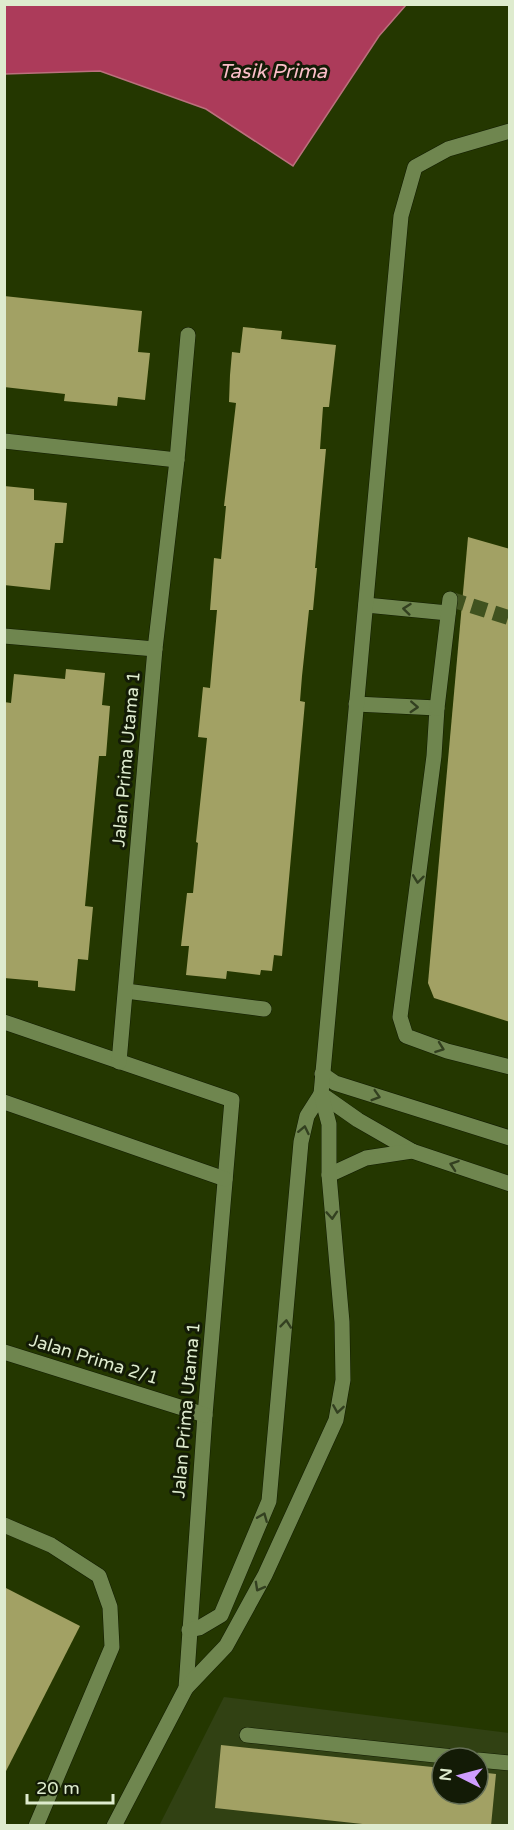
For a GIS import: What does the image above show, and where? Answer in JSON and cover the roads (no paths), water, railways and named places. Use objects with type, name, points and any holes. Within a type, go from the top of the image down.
[{"type":"street","points":[[186,1688],[226,1646],[232,1636],[265,1575],[336,1420],[343,1380],[342,1322],[329,1175],[329,1124],[321,1094],[322,1074],[401,216],[415,167],[448,149],[510,132]]},
{"type":"street","name":"Jalan Prima Utama 1","points":[[119,1062],[156,649],[189,335]]},
{"type":"street","points":[[4,441],[177,460]]},
{"type":"street","points":[[366,604],[449,606],[434,756],[400,1017],[406,1036],[447,1051],[510,1067]]},
{"type":"street","points":[[4,636],[156,649]]},
{"type":"street","points":[[356,704],[437,708]]},
{"type":"street","points":[[126,991],[264,1009]]},
{"type":"street","name":"Jalan Prima Utama 1","points":[[4,1022],[232,1100],[186,1688],[114,1826]]},
{"type":"street","points":[[322,1074],[335,1083],[510,1138]]},
{"type":"street","points":[[321,1094],[358,1120],[412,1151],[510,1184]]},
{"type":"street","points":[[189,1630],[199,1628],[221,1615],[269,1501],[301,1142],[307,1116],[321,1094]]},
{"type":"street","points":[[4,1102],[225,1179]]},
{"type":"street","points":[[329,1175],[366,1158],[412,1151]]},
{"type":"street","name":"Jalan Prima 2/1","points":[[4,1352],[206,1415]]},
{"type":"street","points":[[4,1525],[51,1545],[99,1576],[110,1606],[112,1647],[36,1826]]},
{"type":"street","points":[[247,1735],[430,1754]]},
{"type":"street","points":[[490,1761],[510,1763]]},
{"type":"water","name":"Tasik Prima","points":[[4,5],[406,5],[379,36],[293,166],[206,109],[100,71],[5,74]]},
{"type":"tunnel","points":[[450,599],[510,618]]}]
